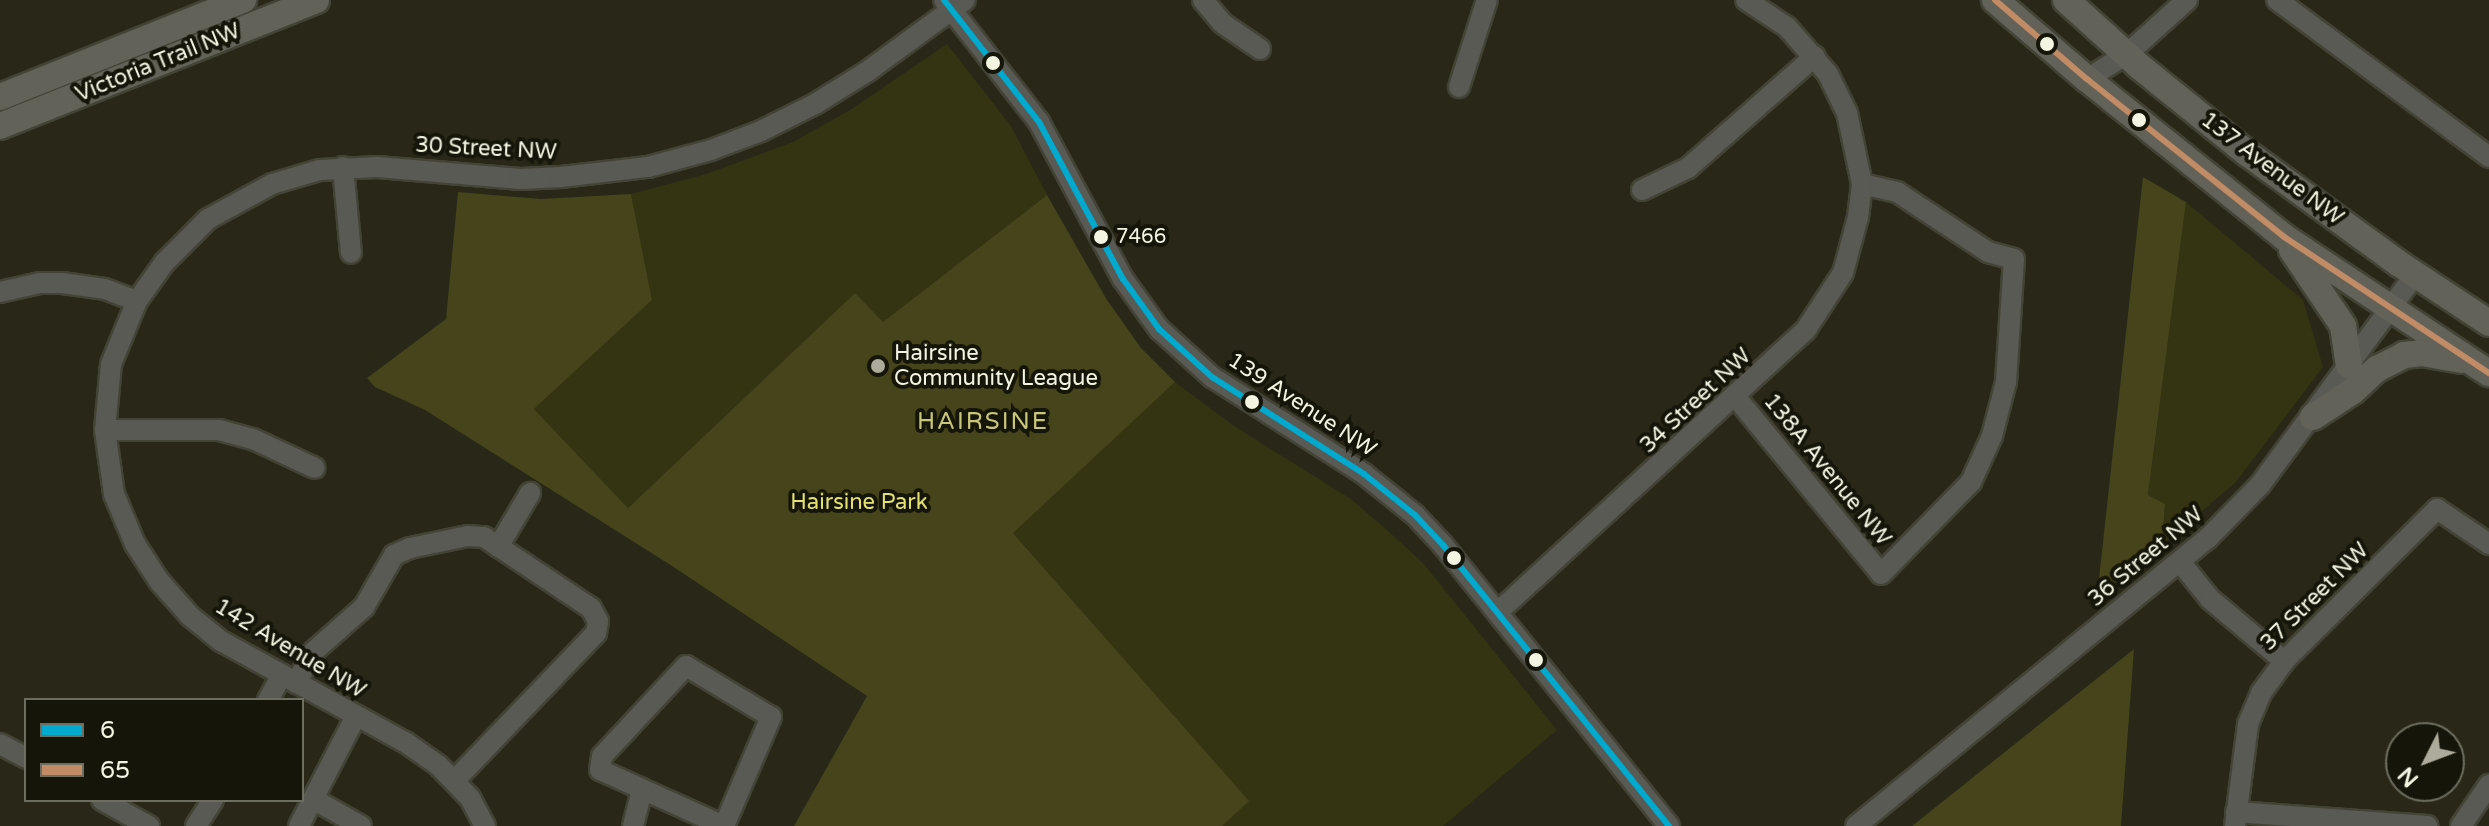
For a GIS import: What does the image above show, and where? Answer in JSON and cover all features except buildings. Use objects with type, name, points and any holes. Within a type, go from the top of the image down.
[{"type":"main road","name":"Victoria Trail NW","points":[[0,97],[243,0]]},
{"type":"main road","name":"Victoria Trail NW","points":[[0,126],[316,0]]},
{"type":"main road","name":"137 Avenue NW","points":[[1995,0],[2087,79],[2284,237],[2480,367]]},
{"type":"main road","name":"137 Avenue NW","points":[[2066,0],[2247,153],[2415,275],[2489,323]]},
{"type":"main road","points":[[2284,237],[2343,326],[2349,366]]},
{"type":"main road","points":[[2313,417],[2353,391],[2377,369],[2404,355],[2422,353],[2480,367]]},
{"type":"street","points":[[1203,0],[1222,23],[1260,49]]},
{"type":"street","points":[[1459,87],[1487,0]]},
{"type":"street","points":[[1746,0],[1787,27],[1815,56],[1837,90],[1847,113],[1862,184]]},
{"type":"street","points":[[2087,79],[2127,54],[2187,0]]},
{"type":"street","points":[[2277,0],[2489,157]]},
{"type":"street","name":"30 Street NW","points":[[137,301],[176,249],[229,205],[296,176],[343,167],[377,167],[521,179],[605,173],[680,159],[761,131],[815,104],[868,71],[954,3]]},
{"type":"street","name":"139 Avenue NW","points":[[954,3],[1039,122],[1123,279],[1159,329],[1212,377],[1382,486],[1430,530],[1669,826]]},
{"type":"street","points":[[1642,190],[1688,168],[1815,56]]},
{"type":"street","points":[[343,167],[351,253]]},
{"type":"street","name":"34 Street NW","points":[[1498,612],[1805,331],[1830,297],[1851,248],[1862,184]]},
{"type":"street","name":"138A Avenue NW","points":[[1735,396],[1881,574],[1971,482],[1992,436],[2006,382],[2014,259],[1988,252],[1897,192],[1862,184]]},
{"type":"street","name":"36 Street NW","points":[[1856,826],[2181,563],[2260,485],[2415,275]]},
{"type":"street","points":[[0,292],[40,283],[62,283],[105,289],[137,301]]},
{"type":"street","name":"142 Avenue NW","points":[[137,301],[111,364],[105,430],[114,494],[135,544],[159,581],[204,628],[413,747],[455,780],[485,826]]},
{"type":"street","points":[[105,430],[219,430],[253,439],[315,468]]},
{"type":"street","points":[[498,547],[530,493]]},
{"type":"street","name":"37 Street NW","points":[[2236,819],[2248,724],[2261,693],[2284,661],[2437,509],[2489,544]]},
{"type":"street","points":[[270,698],[313,652],[364,607],[394,555],[410,548],[468,536],[484,537],[591,608],[598,621],[596,633],[455,780]]},
{"type":"street","points":[[2181,563],[2195,585],[2284,661]]},
{"type":"street","points":[[686,666],[771,717],[724,826],[642,789],[600,770],[602,756],[686,666]]},
{"type":"street","points":[[299,826],[356,716]]},
{"type":"street","points":[[0,744],[24,757]]},
{"type":"street","points":[[2461,826],[2489,785]]},
{"type":"street","points":[[633,826],[642,789]]},
{"type":"street","points":[[313,799],[361,826]]},
{"type":"street","points":[[106,802],[149,826]]},
{"type":"street","points":[[196,826],[212,802]]},
{"type":"street","points":[[2236,819],[2427,826]]},
{"type":"shaded area","points":[[947,44],[1011,126],[1047,195],[882,323],[854,294],[628,508],[534,409],[652,300],[631,194],[706,174],[793,142],[850,110]]},
{"type":"shaded area","points":[[2186,202],[2303,300],[2323,367],[2235,483],[2162,545],[2165,504],[2148,496]]},
{"type":"shaded area","points":[[1175,382],[1234,426],[1351,499],[1395,537],[1424,564],[1557,730],[1443,826],[1222,826],[1248,801],[1012,532]]},
{"type":"green space","points":[[2143,177],[2186,202],[2148,495],[2165,504],[2162,545],[2097,597]]},
{"type":"green space","name":"Hairsine Park","points":[[458,192],[541,199],[631,194],[652,300],[534,409],[628,508],[855,293],[883,322],[1047,195],[1107,300],[1141,348],[1175,382],[1013,533],[1249,801],[1222,826],[794,826],[867,696],[672,566],[425,410],[375,387],[367,378],[446,319]]},
{"type":"green space","points":[[2134,649],[2121,826],[1912,826]]},
{"type":"transit line","name":"6","points":[[944,0],[1039,122],[1123,279],[1159,329],[1212,377],[1364,474],[1415,515],[1443,545],[1669,826]]},
{"type":"transit line","name":"65","points":[[1995,0],[2087,79],[2284,237],[2489,373]]},
{"type":"place","name":"7466","points":[[1101,237]]},
{"type":"place","name":"Hairsine Community League","points":[[878,366]]},
{"type":"district","name":"HAIRSINE","points":[[983,422]]}]
